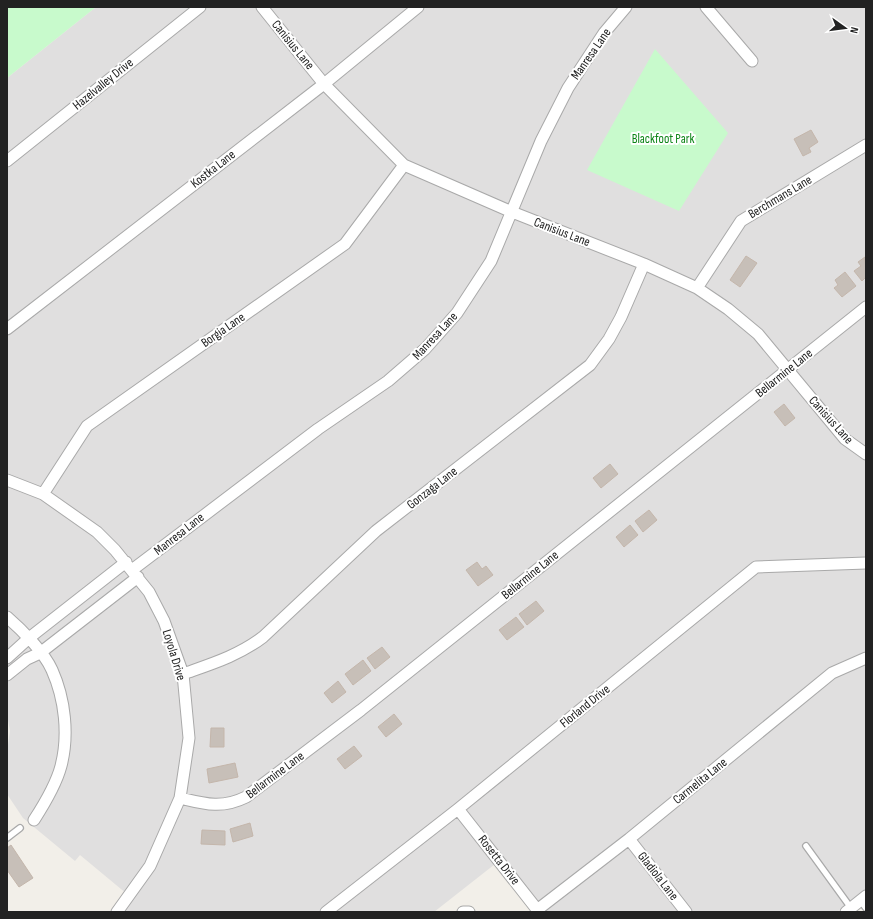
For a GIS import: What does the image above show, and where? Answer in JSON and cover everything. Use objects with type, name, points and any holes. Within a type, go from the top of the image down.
[{"type":"street","name":"Hazelvalley Drive","points":[[7,161],[200,7]]},
{"type":"street","name":"Canisius Lane","points":[[262,7],[324,84],[404,165],[512,212],[644,264],[698,288],[728,309],[758,334],[789,369],[845,439],[866,454]]},
{"type":"street","name":"Kostka Lane","points":[[7,329],[324,84],[418,7]]},
{"type":"street","name":"Manresa Lane","points":[[7,658],[29,638],[132,570],[306,438],[388,382],[425,349],[456,313],[491,261],[541,141],[568,88],[604,33],[626,7]]},
{"type":"street","points":[[706,7],[752,61]]},
{"type":"street","name":"Berchmans Lane","points":[[698,288],[741,221],[866,145]]},
{"type":"street","name":"Borgia Lane","points":[[43,494],[87,426],[345,244],[404,165]]},
{"type":"street","name":"Gonzaga Lane","points":[[183,674],[232,657],[247,649],[263,637],[376,531],[590,365],[609,339],[644,264]]},
{"type":"street","name":"Bellarmine Lane","points":[[180,798],[209,805],[233,804],[246,797],[361,710],[866,307]]},
{"type":"street","name":"Loyola Drive","points":[[7,480],[43,494],[97,532],[132,570],[148,592],[164,621],[183,674],[189,738],[180,798],[150,866],[117,912]]},
{"type":"street","name":"Florland Drive","points":[[326,912],[458,809],[756,567],[866,563]]},
{"type":"street","name":"Manresa Lane","points":[[7,675],[27,659],[40,653],[132,570]]},
{"type":"street","points":[[7,617],[29,638],[52,669],[64,705],[65,735],[61,765],[50,793],[34,820]]},
{"type":"street","name":"Carmelita Lane","points":[[538,911],[629,839],[832,673],[866,658]]},
{"type":"street","name":"Rosetta Drive","points":[[458,809],[538,911]]},
{"type":"street","name":"Gladiola Lane","points":[[629,839],[686,912]]},
{"type":"street","points":[[848,910],[864,901]]},
{"type":"street","points":[[463,912],[469,912]]},
{"type":"lane","points":[[7,838],[20,828]]},
{"type":"lane","points":[[806,846],[848,910]]},
{"type":"shaded area","points":[[96,7],[866,7],[866,889],[837,912],[546,912],[504,857],[434,912],[123,912],[133,899],[80,855],[75,861],[23,818],[7,794],[7,752],[10,731],[7,715],[7,78]]},
{"type":"green space","points":[[7,7],[96,7],[7,78]]},
{"type":"green space","name":"Blackfoot Park","points":[[655,49],[728,133],[679,211],[587,170]]},
{"type":"building","points":[[811,130],[818,142],[809,148],[811,152],[803,156],[794,139]]},
{"type":"building","points":[[746,256],[757,263],[740,287],[730,280]]},
{"type":"building","points":[[865,257],[866,277],[862,281],[854,271],[861,266],[858,262]]},
{"type":"building","points":[[845,272],[856,286],[842,297],[834,288],[838,285],[835,280]]},
{"type":"building","points":[[784,404],[795,418],[785,426],[774,412]]},
{"type":"building","points":[[610,464],[618,474],[601,488],[593,478]]},
{"type":"building","points":[[649,510],[657,520],[643,532],[635,521]]},
{"type":"building","points":[[630,525],[638,535],[624,547],[616,537]]},
{"type":"building","points":[[477,562],[482,569],[486,566],[493,575],[478,586],[466,570]]},
{"type":"building","points":[[536,601],[544,611],[527,625],[519,614]]},
{"type":"building","points":[[516,617],[524,627],[507,640],[499,630]]},
{"type":"building","points":[[382,647],[390,657],[375,669],[367,658]]},
{"type":"building","points":[[363,660],[371,671],[353,685],[345,674]]},
{"type":"building","points":[[338,681],[346,692],[332,703],[324,693]]},
{"type":"building","points":[[394,714],[402,724],[386,737],[378,727]]},
{"type":"building","points":[[211,728],[224,728],[224,747],[210,747]]},
{"type":"building","points":[[354,746],[362,756],[345,769],[337,759]]},
{"type":"building","points":[[235,763],[238,777],[209,783],[207,769]]},
{"type":"building","points":[[250,823],[253,836],[233,842],[230,829]]},
{"type":"building","points":[[202,830],[225,831],[225,845],[201,844]]},
{"type":"building","points":[[11,845],[33,878],[19,887],[7,870],[7,848]]}]
